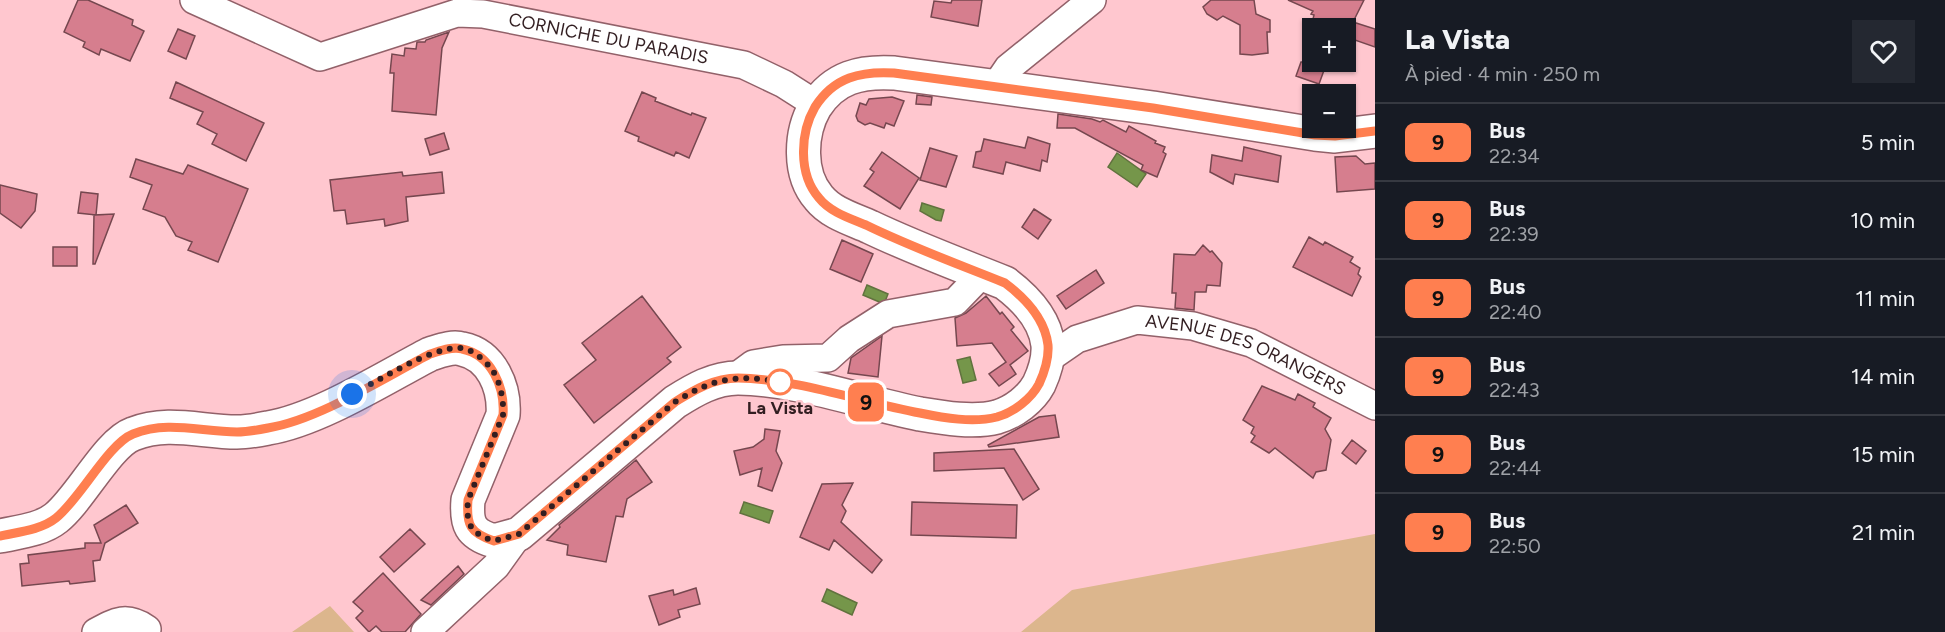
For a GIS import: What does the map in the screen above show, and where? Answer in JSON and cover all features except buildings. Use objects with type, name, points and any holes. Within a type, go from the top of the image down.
[{"type":"main road","points":[[0,536],[32,529],[55,519],[69,506],[110,453],[130,435],[154,427],[177,426],[236,432],[293,422],[430,354],[460,348],[473,352],[495,373],[504,404],[503,415],[493,444],[468,500],[467,513],[474,533],[494,541],[519,534],[675,402],[696,389],[719,380],[734,378],[780,382],[939,417],[970,419],[998,417],[1022,404],[1035,392],[1044,373],[1048,359],[1048,344],[1044,326],[1033,310],[1020,294],[1005,283],[888,236],[837,212],[819,198],[808,179],[804,160],[807,121],[831,88],[853,76],[871,72],[894,73],[1153,108],[1315,135],[1335,136],[1375,131]]},
{"type":"street","name":"CORNICHE DU PARADIS","points":[[194,0],[320,57],[457,13],[483,14],[744,65],[784,84],[817,105]]},
{"type":"street","points":[[995,87],[1008,68],[1092,0]]},
{"type":"street","points":[[734,378],[753,364],[783,359],[828,358],[849,339],[888,315],[955,302],[982,274]]},
{"type":"street","name":"AVENUE DES ORANGERS","points":[[1048,359],[1077,339],[1137,320],[1192,326],[1251,343],[1375,406]]},
{"type":"street","points":[[425,632],[496,566],[519,534]]},
{"type":"street","points":[[96,632],[113,623],[127,620],[136,622],[147,629]]},
{"type":"shaded area","points":[[1117,153],[1146,174],[1137,187],[1108,167]]},
{"type":"shaded area","points":[[922,203],[944,210],[941,221],[920,211]]},
{"type":"shaded area","points":[[867,285],[888,294],[884,304],[863,295]]},
{"type":"shaded area","points":[[970,357],[976,380],[963,383],[957,360]]},
{"type":"shaded area","points":[[744,502],[773,511],[769,523],[740,513]]},
{"type":"shaded area","points":[[1375,534],[1375,632],[1021,632],[1072,590]]},
{"type":"shaded area","points":[[827,589],[857,603],[852,615],[822,601]]},
{"type":"shaded area","points":[[330,606],[354,632],[292,632]]},
{"type":"bus line","name":"9","points":[[0,536],[32,529],[55,519],[69,506],[110,453],[130,435],[154,427],[177,426],[236,432],[293,422],[430,354],[460,348],[473,352],[495,373],[504,404],[503,415],[493,444],[468,500],[467,513],[474,533],[494,541],[519,534],[675,402],[696,389],[719,380],[734,378],[780,382],[939,417],[970,419],[998,417],[1022,404],[1035,392],[1044,373],[1048,359],[1048,344],[1044,326],[1033,310],[1020,294],[1005,283],[888,236],[837,212],[819,198],[808,179],[804,160],[807,121],[831,88],[853,76],[871,72],[894,73],[1153,108],[1315,135],[1335,136],[1375,131]]},
{"type":"place","name":"La Vista","points":[[780,382]]},
{"type":"route","points":[[352,394],[430,354],[445,350],[460,348],[473,352],[484,361],[495,373],[504,404],[503,415],[468,500],[467,513],[474,533],[494,541],[519,534],[675,402],[696,389],[719,380],[734,378],[780,382]]}]
